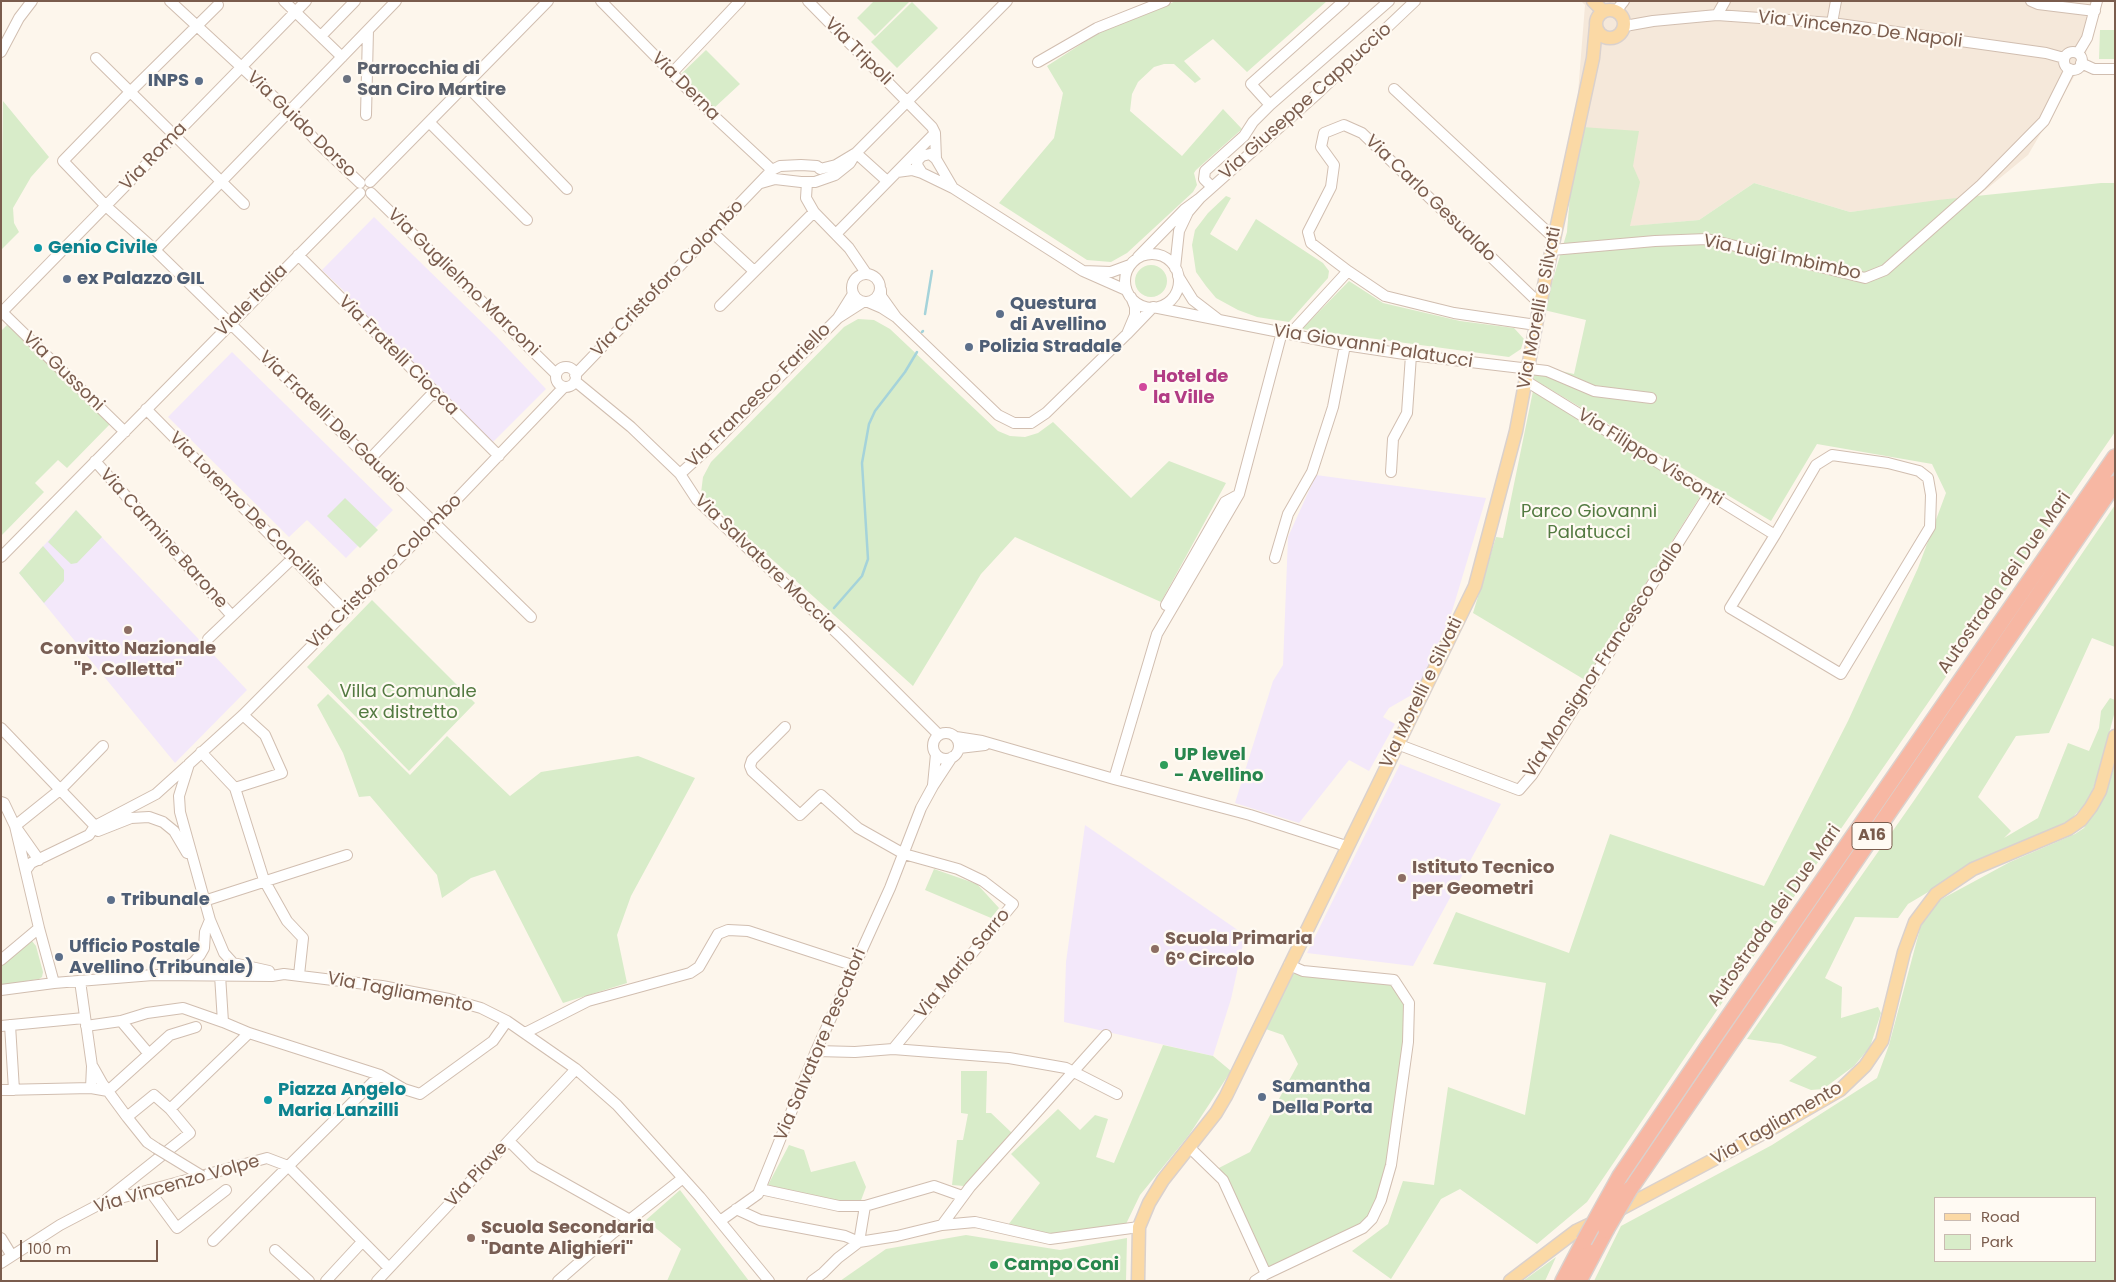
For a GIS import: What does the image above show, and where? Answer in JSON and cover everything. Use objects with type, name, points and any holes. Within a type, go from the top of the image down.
[{"type":"highway","name":"Autostrada dei Due Mari","points":[[1563,1281],[1620,1176],[2115,457]]},
{"type":"highway","name":"Autostrada dei Due Mari","points":[[1579,1281],[1630,1189],[2115,483]]},
{"type":"main road","points":[[1593,1],[1615,8],[1623,17],[1625,26],[1620,34],[1612,38],[1593,58]]},
{"type":"main road","points":[[1612,38],[1604,36],[1596,26],[1598,18],[1615,8]]},
{"type":"main road","name":"Via Morelli e Silvati","points":[[1138,1281],[1139,1227],[1149,1203],[1163,1180],[1190,1148],[1226,1096],[1346,846],[1475,586],[1516,430],[1540,304],[1593,58],[1596,26]]},
{"type":"main road","name":"Via Tagliamento","points":[[1510,1281],[1576,1231],[1698,1169],[1840,1090],[1870,1062],[1882,1041],[1915,922],[1936,894],[1973,869],[2068,829],[2081,820],[2100,791],[2115,736]]},
{"type":"street","points":[[1,52],[19,18],[32,1]]},
{"type":"street","name":"Via Guido Dorso","points":[[170,1],[322,142],[365,188]]},
{"type":"street","points":[[284,1],[342,57]]},
{"type":"street","name":"Via Roma","points":[[1,313],[107,207],[306,1]]},
{"type":"street","points":[[322,36],[355,1]]},
{"type":"street","name":"Viale Italia","points":[[3,552],[125,432],[548,1]]},
{"type":"street","name":"Via Derna","points":[[601,1],[772,170]]},
{"type":"street","points":[[672,73],[740,1]]},
{"type":"street","name":"Via Tripoli","points":[[808,1],[908,102]]},
{"type":"street","points":[[820,174],[835,175],[850,164],[856,153],[1007,1]]},
{"type":"street","points":[[1038,62],[1097,28],[1165,1]]},
{"type":"street","points":[[1270,104],[1251,84],[1344,1]]},
{"type":"street","points":[[1212,187],[1204,179],[1205,170],[1244,136],[1253,122],[1270,104],[1388,1]]},
{"type":"street","points":[[1717,15],[1725,1]]},
{"type":"street","points":[[1832,23],[1836,1]]},
{"type":"street","points":[[2031,1],[2038,4],[2096,6],[2079,58],[2077,68],[2070,69],[2065,64],[2064,58],[2070,52],[2079,58],[2094,68],[2115,69]]},
{"type":"street","points":[[155,250],[368,30],[391,3]]},
{"type":"street","name":"Via Giuseppe Cappuccio","points":[[1133,262],[1185,209],[1200,198],[1317,94],[1412,3]]},
{"type":"street","points":[[130,92],[218,5]]},
{"type":"street","name":"Via Vincenzo De Napoli","points":[[1625,26],[1653,21],[1717,15],[1832,23],[2046,53],[2064,58]]},
{"type":"street","points":[[366,115],[368,30]]},
{"type":"street","points":[[96,58],[244,204]]},
{"type":"street","name":"Via Luigi Imbimbo","points":[[1553,244],[1707,240],[1865,278],[1884,270],[1982,185],[2044,121],[2070,69]]},
{"type":"street","points":[[466,85],[567,189]]},
{"type":"street","points":[[1394,89],[1553,244]]},
{"type":"street","name":"Via Fratelli Del Gaudio","points":[[130,92],[63,161],[107,207],[155,250],[531,617]]},
{"type":"street","points":[[908,102],[935,133],[936,159]]},
{"type":"street","points":[[429,122],[527,220]]},
{"type":"street","name":"Via Carlo Gesualdo","points":[[1536,325],[1454,313],[1386,296],[1348,271],[1311,243],[1308,232],[1331,187],[1334,166],[1321,147],[1324,133],[1344,125],[1362,133],[1540,304]]},
{"type":"street","points":[[836,234],[935,133]]},
{"type":"street","points":[[856,153],[887,181]]},
{"type":"street","points":[[922,173],[917,165],[918,160],[922,156],[930,154],[936,159],[953,188]]},
{"type":"street","points":[[772,170],[780,166],[817,166],[820,174]]},
{"type":"street","points":[[796,181],[797,166]]},
{"type":"street","name":"Via Cristoforo Colombo","points":[[575,378],[772,170]]},
{"type":"street","points":[[897,172],[912,170],[953,188],[1083,271],[1128,293],[1145,306],[1153,308]]},
{"type":"street","points":[[761,183],[775,179],[815,182],[820,174]]},
{"type":"street","points":[[807,182],[806,198],[814,212],[849,248],[866,273]]},
{"type":"street","name":"Via Guglielmo Marconi","points":[[365,188],[556,374]]},
{"type":"street","name":"Via Giuseppe Cappuccio","points":[[1177,272],[1179,231],[1188,212],[1200,198]]},
{"type":"street","points":[[720,306],[814,212]]},
{"type":"street","points":[[713,233],[754,271]]},
{"type":"street","points":[[896,317],[855,298],[852,289],[857,276],[866,273],[875,276],[878,280],[881,296],[896,317],[998,415],[1014,423],[1031,422],[1046,413],[1153,308],[1170,301],[1178,285],[1177,272],[1170,261],[1154,254],[1144,255],[1112,272],[1083,271]]},
{"type":"street","name":"Via Fratelli Ciocca","points":[[298,255],[499,456]]},
{"type":"street","points":[[1127,334],[1135,315],[1135,307],[1128,293],[1126,272],[1133,262]]},
{"type":"street","points":[[1114,779],[1157,634],[1239,494],[1287,333],[1348,271]]},
{"type":"street","name":"Via Giovanni Palatucci","points":[[1177,272],[1193,300],[1219,320]]},
{"type":"street","points":[[865,302],[876,298],[880,290]]},
{"type":"street","name":"Via Francesco Fariello","points":[[680,474],[714,443],[838,318],[853,294]]},
{"type":"street","name":"Via Francesco Fariello","points":[[838,318],[865,302]]},
{"type":"street","name":"Via Giovanni Palatucci","points":[[1153,308],[1345,345],[1527,375],[1547,371],[1594,391],[1651,398]]},
{"type":"street","name":"Via Gussoni","points":[[1,313],[125,432]]},
{"type":"street","points":[[1275,558],[1288,514],[1312,472],[1333,407],[1345,345]]},
{"type":"street","points":[[1392,472],[1394,439],[1407,413],[1411,356]]},
{"type":"street","points":[[564,367],[572,370],[575,378],[571,386],[564,387],[557,382],[556,374],[564,367]]},
{"type":"street","name":"Via Filippo Visconti","points":[[1527,375],[1775,535]]},
{"type":"street","name":"Via Salvatore Moccia","points":[[575,378],[631,427],[680,474],[697,500],[912,707],[936,744]]},
{"type":"street","name":"Via Cristoforo Colombo","points":[[95,826],[156,794],[243,715],[435,522],[564,387]]},
{"type":"street","points":[[370,459],[434,392]]},
{"type":"street","name":"Via Lorenzo De Conciliis","points":[[146,409],[346,611]]},
{"type":"street","points":[[1832,454],[1888,463],[1919,471],[1928,478],[1931,495],[1930,527],[1841,674],[1730,608],[1775,535],[1816,465],[1832,454]]},
{"type":"street","name":"Via Carmine Barone","points":[[95,461],[232,616]]},
{"type":"street","points":[[1166,605],[1224,502],[1239,494]]},
{"type":"street","name":"Via Monsignor Francesco Gallo","points":[[1396,744],[1519,790],[1532,775],[1709,494]]},
{"type":"street","points":[[208,639],[293,558]]},
{"type":"street","points":[[234,788],[282,772],[265,735],[243,715]]},
{"type":"street","points":[[785,727],[752,760],[750,766],[752,771],[800,815],[821,796],[858,828],[904,854]]},
{"type":"street","points":[[1,728],[95,826],[89,835]]},
{"type":"street","points":[[992,745],[959,748],[952,757],[942,758],[936,744],[948,733],[956,737],[992,745],[1250,815],[1346,846]]},
{"type":"street","points":[[956,737],[959,748]]},
{"type":"street","name":"Via Salvatore Pescatori","points":[[933,786],[936,744]]},
{"type":"street","points":[[15,826],[61,789],[103,746]]},
{"type":"street","points":[[201,752],[234,788],[264,880],[287,921],[303,938],[299,975]]},
{"type":"street","name":"Via Salvatore Pescatori","points":[[720,1221],[758,1194],[816,1051],[904,854],[922,808],[933,786],[952,757]]},
{"type":"street","points":[[189,764],[179,796],[180,812],[204,901],[224,953],[233,963],[284,974]]},
{"type":"street","points":[[1,802],[4,803],[15,826],[39,860]]},
{"type":"street","points":[[26,870],[31,863],[89,835],[131,818],[149,817],[163,822],[174,831],[192,860]]},
{"type":"street","points":[[15,826],[26,870],[30,896],[54,983]]},
{"type":"street","name":"Via Mario Sarro","points":[[893,1049],[1013,904],[982,881],[958,869],[904,854]]},
{"type":"street","points":[[204,901],[264,880],[347,855]]},
{"type":"street","points":[[176,974],[194,962],[200,955],[204,948],[205,932],[210,920]]},
{"type":"street","points":[[1,960],[39,928]]},
{"type":"street","points":[[525,1033],[588,1001],[690,973],[698,967],[718,934],[728,930],[748,931],[855,966]]},
{"type":"street","points":[[1255,1281],[1363,1228],[1372,1219],[1381,1200],[1391,1166],[1408,1042],[1409,1003],[1394,980],[1303,971],[1289,966]]},
{"type":"street","name":"Via Tagliamento","points":[[1,990],[54,983],[176,974],[272,976],[284,974],[382,986],[449,999],[481,1008],[507,1021],[576,1069],[617,1105],[720,1221],[768,1281]]},
{"type":"street","points":[[220,975],[223,1022]]},
{"type":"street","points":[[80,981],[92,1066],[91,1088]]},
{"type":"street","points":[[14,1090],[6,1025],[121,1021],[147,1013],[182,1008],[249,1033],[380,1075],[404,1089],[420,1094],[492,1041],[507,1021]]},
{"type":"street","points":[[121,1021],[149,1054]]},
{"type":"street","points":[[108,1091],[170,1035],[196,1027]]},
{"type":"street","points":[[170,1109],[249,1033]]},
{"type":"street","points":[[942,1225],[962,1196],[1106,1035]]},
{"type":"street","points":[[816,1051],[855,1052],[893,1049],[1009,1058],[1066,1068],[1117,1094]]},
{"type":"street","points":[[92,1066],[108,1091],[147,1142],[202,1176]]},
{"type":"street","name":"Via Piave","points":[[377,1281],[576,1069]]},
{"type":"street","points":[[213,1240],[380,1075]]},
{"type":"street","points":[[1,1090],[91,1088],[108,1091]]},
{"type":"street","points":[[102,1203],[190,1134],[170,1109],[154,1095],[127,1117]]},
{"type":"street","points":[[509,1141],[534,1166],[630,1220]]},
{"type":"street","points":[[1190,1148],[1223,1180],[1266,1274]]},
{"type":"street","name":"Via Vincenzo Volpe","points":[[1,1263],[60,1224],[102,1203],[267,1158],[288,1166]]},
{"type":"street","points":[[288,1166],[389,1268]]},
{"type":"street","points":[[558,1281],[683,1178]]},
{"type":"street","points":[[760,1189],[839,1206],[865,1206],[934,1186],[962,1196]]},
{"type":"street","points":[[149,1190],[177,1228],[226,1190]]},
{"type":"street","points":[[859,1242],[865,1206]]},
{"type":"street","points":[[736,1209],[760,1220],[845,1236],[859,1242]]},
{"type":"street","points":[[812,1281],[823,1274],[838,1258],[859,1242],[897,1236],[942,1225],[975,1222],[1050,1239],[1139,1227]]},
{"type":"street","points":[[1,1238],[12,1256]]},
{"type":"street","points":[[326,1281],[362,1242]]},
{"type":"street","points":[[275,1250],[309,1281]]},
{"type":"shaded area","points":[[1581,1],[2097,1],[2085,58],[2028,155],[1978,196],[1850,212],[1754,183],[1699,220],[1567,232],[1585,5]]},
{"type":"shaded area","points":[[374,217],[496,336],[546,389],[493,442],[358,314],[343,290],[322,270]]},
{"type":"shaded area","points":[[232,352],[393,510],[346,558],[307,520],[289,537],[168,417]]},
{"type":"shaded area","points":[[1316,475],[1486,498],[1450,618],[1415,693],[1389,708],[1383,717],[1395,724],[1369,771],[1349,760],[1299,823],[1235,803],[1273,681],[1283,665],[1288,537]]},
{"type":"shaded area","name":"Convitto Nazionale \"P. Colletta\"","points":[[76,510],[247,690],[175,763],[19,573]]},
{"type":"shaded area","name":"Istituto Tecnico per Geometri","points":[[1400,764],[1501,804],[1413,966],[1307,953]]},
{"type":"shaded area","name":"Scuola Primaria 6° Circolo","points":[[1085,825],[1245,935],[1231,999],[1213,1056],[1064,1022],[1066,962]]},
{"type":"green space","points":[[874,1],[910,1],[875,36],[857,18]]},
{"type":"green space","points":[[1176,1],[1327,1],[1247,72],[1213,39],[1184,61],[1201,79],[1195,83],[1174,64],[1154,67],[1138,82],[1132,94],[1130,111],[1182,156],[1223,109],[1242,129],[1196,170],[1194,173],[1197,185],[1193,192],[1127,253],[1111,262],[1087,260],[999,203],[1054,138],[1063,93],[1047,66],[1100,32]]},
{"type":"green space","points":[[912,2],[938,28],[897,68],[871,42]]},
{"type":"green space","points":[[2100,30],[2115,30],[2115,59],[2099,59]]},
{"type":"green space","points":[[706,50],[740,84],[713,109],[679,76]]},
{"type":"green space","points":[[3,101],[49,157],[31,177],[13,208],[14,223],[19,232],[1,250]]},
{"type":"green space","points":[[1582,127],[1639,131],[1633,166],[1640,182],[1630,226],[1699,220],[1754,183],[1850,212],[1938,200],[2115,183],[2115,432],[1789,904],[1587,1202],[1537,1244],[1460,1189],[1441,1199],[1391,1279],[1352,1251],[1388,1224],[1403,1181],[1434,1185],[1448,1087],[1525,1115],[1546,983],[1433,964],[1456,912],[1569,953],[1610,834],[1764,886],[1848,721],[1918,568],[1946,493],[1932,464],[1817,444],[1771,521],[1533,379],[1534,365],[1574,374],[1586,320],[1544,310],[1567,232],[1572,173]]},
{"type":"green space","points":[[1226,196],[1231,198],[1210,234],[1237,251],[1256,219],[1323,263],[1329,271],[1328,278],[1289,322],[1257,317],[1238,310],[1216,298],[1196,272],[1192,245],[1195,230],[1208,213]]},
{"type":"green space","points":[[1151,265],[1163,269],[1167,281],[1163,293],[1151,297],[1139,293],[1135,281],[1139,269]]},
{"type":"green space","points":[[1349,281],[1383,303],[1460,321],[1514,328],[1524,339],[1521,349],[1509,357],[1302,329]]},
{"type":"green space","points":[[858,319],[874,320],[890,329],[998,431],[1010,436],[1025,437],[1038,433],[1053,422],[1131,498],[1169,461],[1226,483],[1161,602],[1015,537],[981,574],[913,686],[736,527],[701,493],[703,477],[711,462],[844,327]]},
{"type":"green space","points":[[9,323],[112,422],[67,468],[58,460],[35,483],[44,492],[1,536],[1,331]]},
{"type":"green space","name":"Parco Giovanni Palatucci","points":[[1533,391],[1701,495],[1585,680],[1473,613],[1496,537],[1503,538]]},
{"type":"green space","points":[[345,498],[378,530],[360,548],[327,516]]},
{"type":"green space","points":[[2115,505],[2115,647],[2092,638],[2049,733],[2016,736],[1978,797],[2011,831],[2004,838],[2038,818],[2068,743],[2089,751],[2099,728],[2101,711],[2110,698],[2115,700],[2115,711],[2089,800],[2070,820],[1995,855],[1989,856],[1908,904],[1898,918],[1855,917],[1825,978],[1842,987],[1841,1018],[1878,1007],[1881,1013],[1870,1047],[1854,1066],[1823,1089],[1811,1090],[1789,1081],[1817,1057],[1781,1044],[1747,1039],[1913,802]]},
{"type":"green space","points":[[76,510],[102,537],[77,563],[71,564],[48,542]]},
{"type":"green space","points":[[43,546],[64,570],[64,581],[44,603],[19,573]]},
{"type":"green space","name":"Villa Comunale ex distretto","points":[[372,600],[475,703],[409,771],[307,667]]},
{"type":"green space","points":[[328,694],[410,775],[447,736],[510,796],[541,772],[638,756],[695,778],[631,896],[617,935],[627,983],[563,1003],[495,870],[471,878],[442,898],[437,875],[370,796],[359,797],[343,753],[317,705]]},
{"type":"green space","points":[[2115,764],[2115,1281],[1594,1281],[1621,1226],[1772,1145],[1877,1078],[1889,1045],[1921,925],[1938,901],[2010,862],[2075,834],[2084,828],[2106,793]]},
{"type":"green space","points":[[934,869],[977,884],[999,908],[991,918],[925,890]]},
{"type":"green space","points":[[28,941],[32,941],[36,946],[43,972],[42,977],[1,985],[1,965]]},
{"type":"green space","points":[[1289,965],[1394,980],[1409,1003],[1391,1165],[1372,1219],[1266,1274],[1213,1171],[1250,1152],[1298,1064],[1283,1035],[1260,1027]]},
{"type":"green space","points":[[1163,1045],[1213,1056],[1231,1071],[1189,1135],[1140,1195],[1126,1224],[1049,1236],[1008,1225],[1040,1183],[1011,1154],[1058,1109],[1080,1130],[1095,1115],[1108,1119],[1096,1157],[1114,1163]]},
{"type":"green space","points":[[961,1071],[987,1071],[986,1113],[991,1113],[1012,1133],[964,1186],[952,1185],[957,1140],[963,1140],[968,1114],[961,1113]]},
{"type":"green space","points":[[789,1145],[804,1150],[811,1172],[855,1161],[866,1187],[860,1203],[826,1199],[768,1185]]},
{"type":"green space","points":[[680,1190],[749,1281],[667,1281],[681,1249],[646,1220]]},
{"type":"green space","name":"Campo Coni","points":[[966,1235],[1060,1250],[1127,1238],[1126,1281],[840,1281],[886,1249]]},
{"type":"green space","points":[[1556,1257],[1545,1281],[1523,1281]]},
{"type":"waterway","points":[[925,314],[932,271]]},
{"type":"waterway","points":[[834,608],[862,576],[868,559],[862,463],[869,424],[875,411],[905,372],[917,352]]},
{"type":"place","name":"Parrocchia di San Ciro Martire","points":[[347,79]]},
{"type":"place","name":"INPS","points":[[199,81]]},
{"type":"place","name":"Genio Civile","points":[[38,248]]},
{"type":"place","name":"ex Palazzo GIL","points":[[67,279]]},
{"type":"place","name":"Questura di Avellino","points":[[1000,314]]},
{"type":"place","name":"Polizia Stradale","points":[[969,347]]},
{"type":"place","name":"Hotel de la Ville","points":[[1143,387]]},
{"type":"place","name":"Convitto Nazionale \"P. Colletta\"","points":[[128,630]]},
{"type":"place","name":"UP level - Avellino","points":[[1164,765]]},
{"type":"place","name":"Istituto Tecnico per Geometri","points":[[1402,878]]},
{"type":"place","name":"Tribunale","points":[[111,900]]},
{"type":"place","name":"Scuola Primaria 6° Circolo","points":[[1155,949]]},
{"type":"place","name":"Ufficio Postale Avellino (Tribunale)","points":[[59,957]]},
{"type":"place","name":"Samantha Della Porta","points":[[1262,1097]]},
{"type":"place","name":"Piazza Angelo Maria Lanzilli","points":[[268,1100]]},
{"type":"place","name":"Scuola Secondaria \"Dante Alighieri\"","points":[[471,1238]]},
{"type":"place","name":"Campo Coni","points":[[994,1265]]}]
